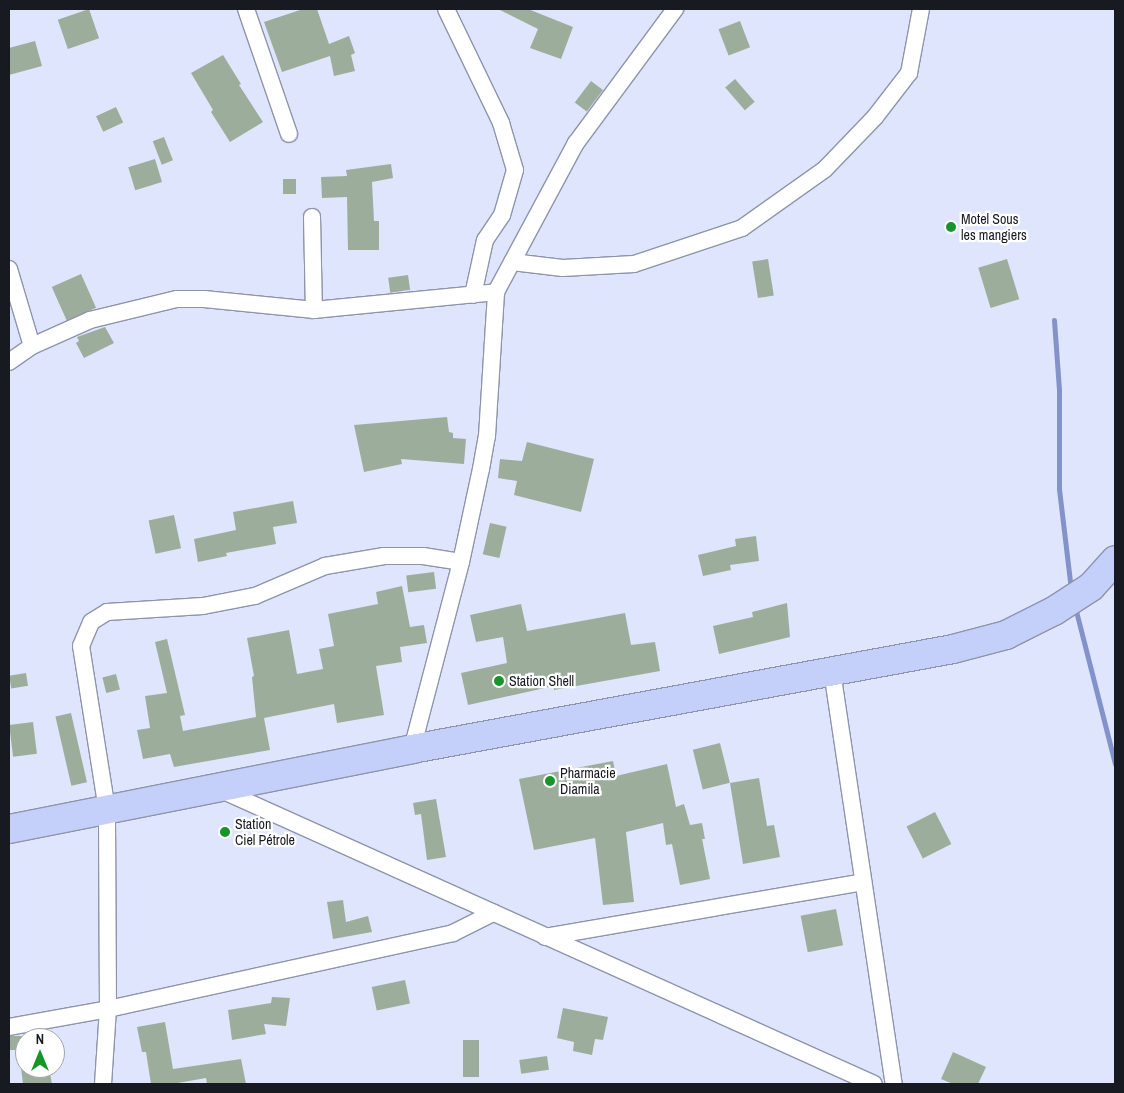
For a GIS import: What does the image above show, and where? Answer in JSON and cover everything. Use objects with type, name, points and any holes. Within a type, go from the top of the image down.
[{"type":"highway","points":[[9,829],[412,749],[953,649],[1006,635],[1054,611],[1091,587],[1115,560]]},
{"type":"street","points":[[246,9],[289,134]]},
{"type":"street","points":[[446,9],[501,123],[516,170],[502,215],[485,240],[473,295]]},
{"type":"street","points":[[412,749],[461,562],[487,436],[496,292],[576,143],[674,9]]},
{"type":"street","points":[[512,262],[563,268],[634,264],[742,228],[825,169],[875,117],[909,73],[921,9]]},
{"type":"street","points":[[312,217],[314,310]]},
{"type":"street","points":[[9,269],[32,346]]},
{"type":"street","points":[[9,362],[32,346],[90,320],[178,299],[204,299],[314,310],[496,292]]},
{"type":"street","points":[[103,1084],[108,1009],[107,810],[81,646],[91,622],[106,612],[203,606],[255,596],[325,566],[376,558],[423,556],[461,562]]},
{"type":"street","points":[[832,671],[894,1084]]},
{"type":"street","points":[[217,788],[874,1084]]},
{"type":"street","points":[[545,936],[863,882]]},
{"type":"street","points":[[9,1027],[108,1009],[453,933],[493,913]]},
{"type":"building","points":[[89,9],[99,38],[68,49],[58,20]]},
{"type":"building","points":[[303,9],[317,9],[329,44],[349,36],[355,53],[351,55],[355,71],[334,76],[330,56],[282,72],[264,22]]},
{"type":"building","points":[[498,9],[528,9],[573,27],[561,59],[530,48],[538,29]]},
{"type":"building","points":[[740,21],[750,47],[729,55],[719,29]]},
{"type":"building","points":[[35,41],[42,66],[9,75],[9,48]]},
{"type":"building","points":[[223,55],[241,84],[239,85],[263,122],[230,142],[211,112],[213,110],[191,73]]},
{"type":"building","points":[[735,79],[755,102],[745,110],[725,88]]},
{"type":"building","points":[[591,81],[603,90],[587,112],[575,103]]},
{"type":"building","points":[[116,107],[123,122],[103,132],[96,116]]},
{"type":"building","points":[[164,137],[173,160],[162,165],[153,141]]},
{"type":"building","points":[[155,159],[162,182],[135,190],[128,167]]},
{"type":"building","points":[[391,164],[393,178],[372,182],[374,221],[379,221],[379,250],[348,250],[347,197],[322,198],[321,177],[347,176],[346,170]]},
{"type":"building","points":[[283,179],[296,179],[296,194],[283,194]]},
{"type":"building","points":[[768,259],[774,296],[758,298],[752,262]]},
{"type":"building","points":[[1007,259],[1019,299],[991,308],[978,268]]},
{"type":"building","points":[[81,274],[96,308],[67,321],[52,287]]},
{"type":"building","points":[[408,275],[410,290],[390,293],[388,278]]},
{"type":"building","points":[[105,327],[114,343],[84,358],[76,343],[79,341],[77,337]]},
{"type":"building","points":[[447,417],[449,432],[453,433],[453,438],[466,439],[464,464],[401,459],[402,464],[364,472],[354,425]]},
{"type":"building","points":[[527,442],[594,459],[581,512],[514,495],[517,481],[498,478],[500,459],[522,461]]},
{"type":"building","points":[[293,501],[297,523],[273,527],[276,544],[226,553],[227,556],[198,562],[194,539],[236,530],[233,512]]},
{"type":"building","points":[[174,515],[181,548],[156,554],[149,520]]},
{"type":"building","points":[[490,523],[507,527],[499,558],[483,554]]},
{"type":"building","points":[[756,536],[759,561],[730,565],[731,570],[703,576],[698,555],[736,546],[735,539]]},
{"type":"building","points":[[434,572],[436,589],[408,592],[406,575]]},
{"type":"building","points":[[402,586],[410,627],[424,625],[427,643],[400,647],[402,662],[376,666],[384,715],[337,723],[334,704],[264,718],[270,750],[174,767],[170,754],[143,759],[137,730],[150,728],[145,696],[167,693],[155,642],[167,639],[185,715],[180,716],[183,731],[256,717],[252,677],[254,676],[247,638],[289,630],[297,674],[323,669],[319,649],[334,646],[328,614],[378,604],[376,592]]},
{"type":"building","points":[[787,603],[790,637],[719,654],[713,626],[753,617],[752,612]]},
{"type":"building","points":[[521,604],[527,631],[625,613],[631,645],[655,642],[660,671],[554,690],[554,686],[468,705],[461,673],[507,663],[503,637],[476,642],[470,615]]},
{"type":"building","points":[[26,673],[28,686],[11,688],[9,676]]},
{"type":"building","points":[[116,674],[120,690],[106,693],[102,677]]},
{"type":"building","points":[[71,713],[87,782],[71,786],[55,717]]},
{"type":"building","points":[[33,722],[37,754],[13,757],[9,725]]},
{"type":"building","points":[[720,743],[730,783],[703,790],[693,750]]},
{"type":"building","points":[[613,761],[616,776],[667,764],[676,807],[684,804],[690,825],[702,823],[705,839],[702,839],[710,879],[680,885],[672,844],[666,845],[663,823],[626,832],[634,902],[603,905],[595,838],[534,850],[519,779]]},
{"type":"building","points":[[759,778],[767,826],[774,825],[780,857],[743,864],[730,783]]},
{"type":"building","points":[[436,799],[446,857],[427,860],[421,814],[415,815],[413,803]]},
{"type":"building","points":[[935,812],[951,844],[923,859],[906,827]]},
{"type":"building","points":[[343,900],[346,922],[368,916],[372,932],[333,939],[327,902]]},
{"type":"building","points":[[836,909],[843,945],[808,952],[801,916]]},
{"type":"building","points":[[405,980],[410,1003],[377,1011],[372,987]]},
{"type":"building","points":[[272,997],[290,998],[286,1026],[264,1024],[266,1034],[232,1040],[228,1010],[271,1003]]},
{"type":"building","points":[[563,1008],[608,1017],[603,1040],[595,1039],[592,1055],[573,1051],[574,1042],[557,1038]]},
{"type":"building","points":[[165,1022],[173,1069],[241,1059],[246,1084],[207,1084],[206,1078],[172,1084],[151,1084],[146,1052],[142,1052],[137,1027]]},
{"type":"building","points":[[10,1036],[15,1036],[15,1050],[10,1050]]},
{"type":"building","points":[[463,1040],[479,1040],[479,1077],[463,1077]]},
{"type":"building","points":[[953,1052],[986,1067],[978,1084],[953,1084],[941,1079]]},
{"type":"building","points":[[547,1056],[549,1070],[521,1074],[519,1060]]},
{"type":"building","points":[[22,1078],[51,1078],[52,1084],[23,1084]]},
{"type":"waterway","points":[[1054,320],[1059,390],[1059,489],[1071,589]]},
{"type":"waterway","points":[[1075,607],[1115,764]]},
{"type":"place","name":"Motel Sous les mangiers","points":[[951,227]]},
{"type":"place","name":"Station Shell","points":[[499,681]]},
{"type":"place","name":"Pharmacie Diamila","points":[[550,781]]},
{"type":"place","name":"Station Ciel Pétrole","points":[[225,832]]}]
